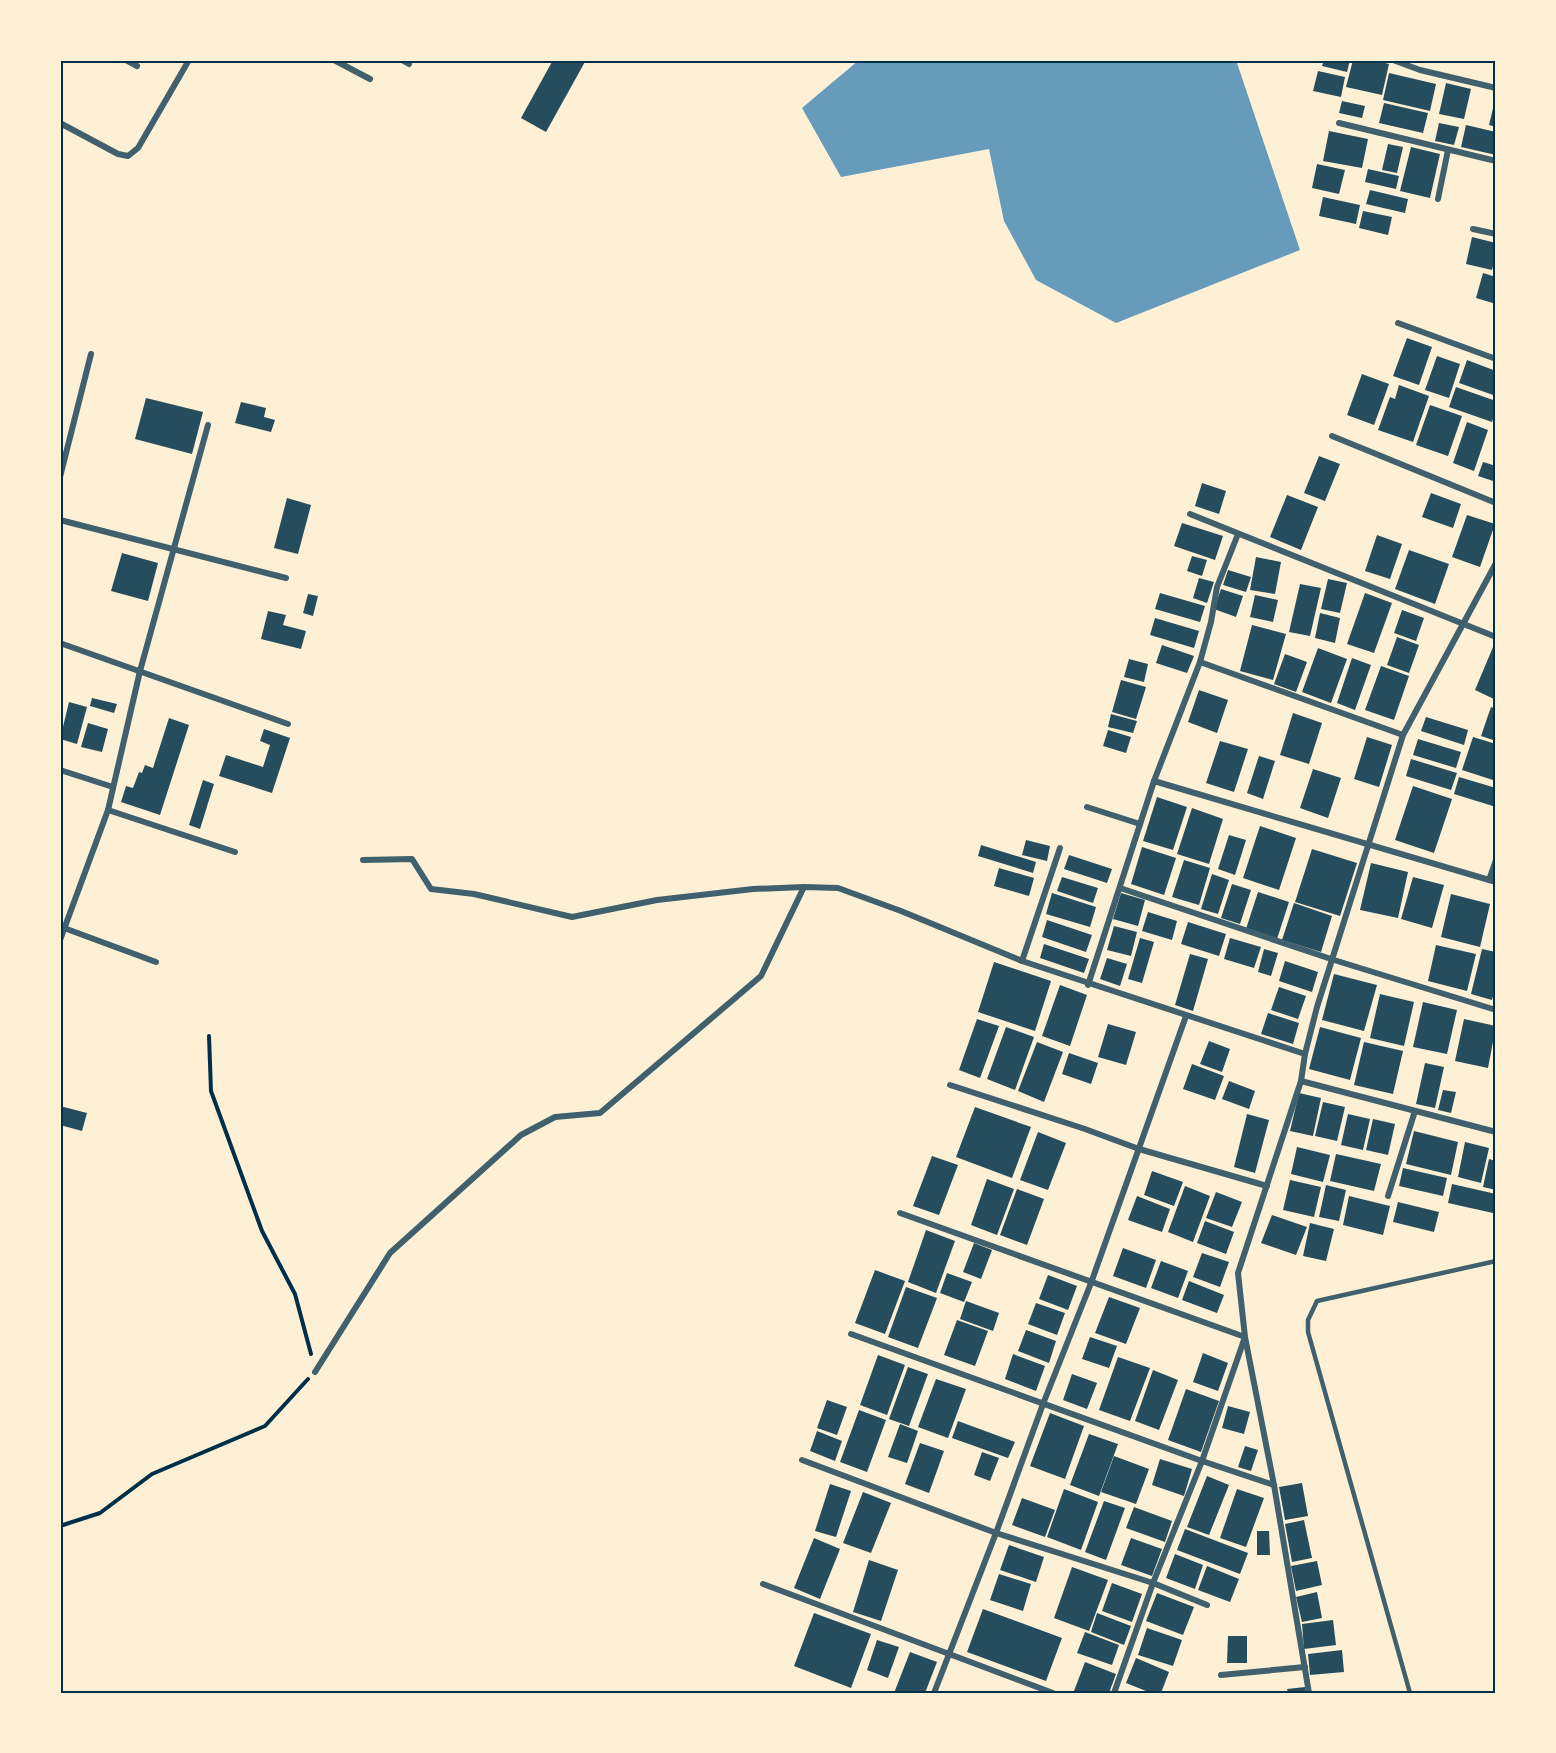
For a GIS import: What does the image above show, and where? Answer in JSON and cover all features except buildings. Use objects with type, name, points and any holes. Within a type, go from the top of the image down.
[{"type":"street","points":[[126,60],[137,66]]},
{"type":"street","points":[[60,123],[118,154],[128,156],[138,148],[189,60]]},
{"type":"street","points":[[334,60],[370,79]]},
{"type":"street","points":[[402,60],[409,64]]},
{"type":"street","points":[[1393,60],[1420,70],[1496,88]]},
{"type":"street","points":[[1339,123],[1496,161]]},
{"type":"street","points":[[1438,200],[1448,150]]},
{"type":"street","points":[[1473,229],[1496,234]]},
{"type":"street","points":[[1398,323],[1496,359]]},
{"type":"street","points":[[60,477],[91,354]]},
{"type":"street","points":[[60,940],[108,810],[140,671],[208,425]]},
{"type":"street","points":[[1332,436],[1496,503]]},
{"type":"street","points":[[1190,514],[1496,637]]},
{"type":"street","points":[[60,520],[286,578]]},
{"type":"street","points":[[1088,985],[1154,780],[1200,662],[1211,622],[1217,587],[1238,534]]},
{"type":"street","points":[[1309,1693],[1274,1485],[1245,1337],[1238,1273],[1301,1081],[1317,1007],[1334,960],[1403,735],[1496,563]]},
{"type":"street","points":[[60,643],[288,724]]},
{"type":"street","points":[[1200,662],[1403,735]]},
{"type":"street","points":[[60,770],[113,787]]},
{"type":"street","points":[[1154,780],[1492,881],[1496,860]]},
{"type":"street","points":[[1087,807],[1140,824]]},
{"type":"street","points":[[108,810],[236,852]]},
{"type":"street","points":[[1022,962],[1060,848]]},
{"type":"street","points":[[363,860],[412,859],[431,889],[474,894],[572,917],[657,900],[753,890],[838,888],[901,911],[1022,962],[1305,1054]]},
{"type":"street","points":[[315,1372],[390,1253],[521,1135],[555,1117],[600,1113],[761,976],[804,887]]},
{"type":"street","points":[[1120,888],[1334,960],[1496,1010]]},
{"type":"street","points":[[64,928],[156,962]]},
{"type":"street","points":[[934,1693],[1091,1283],[1186,1016]]},
{"type":"street","points":[[1301,1081],[1496,1132]]},
{"type":"street","points":[[951,1085],[1139,1149],[1268,1186]]},
{"type":"street","points":[[1388,1197],[1414,1111]]},
{"type":"street","points":[[900,1213],[1245,1337]]},
{"type":"street","points":[[851,1334],[1274,1485]]},
{"type":"street","points":[[1114,1693],[1153,1583],[1202,1461],[1245,1337]]},
{"type":"street","points":[[802,1460],[996,1533],[1153,1583],[1207,1605]]},
{"type":"street","points":[[763,1584],[1053,1693]]},
{"type":"street","points":[[1221,1675],[1305,1667]]},
{"type":"lane","points":[[1410,1693],[1308,1332],[1308,1320],[1317,1301],[1496,1261]]},
{"type":"path","points":[[60,1526],[100,1514],[152,1474],[265,1426],[315,1372],[295,1294],[262,1231],[211,1091],[209,1036]]},
{"type":"water","points":[[859,60],[1236,60],[1300,250],[1116,323],[1036,280],[1004,221],[989,149],[841,177],[802,108]]}]
